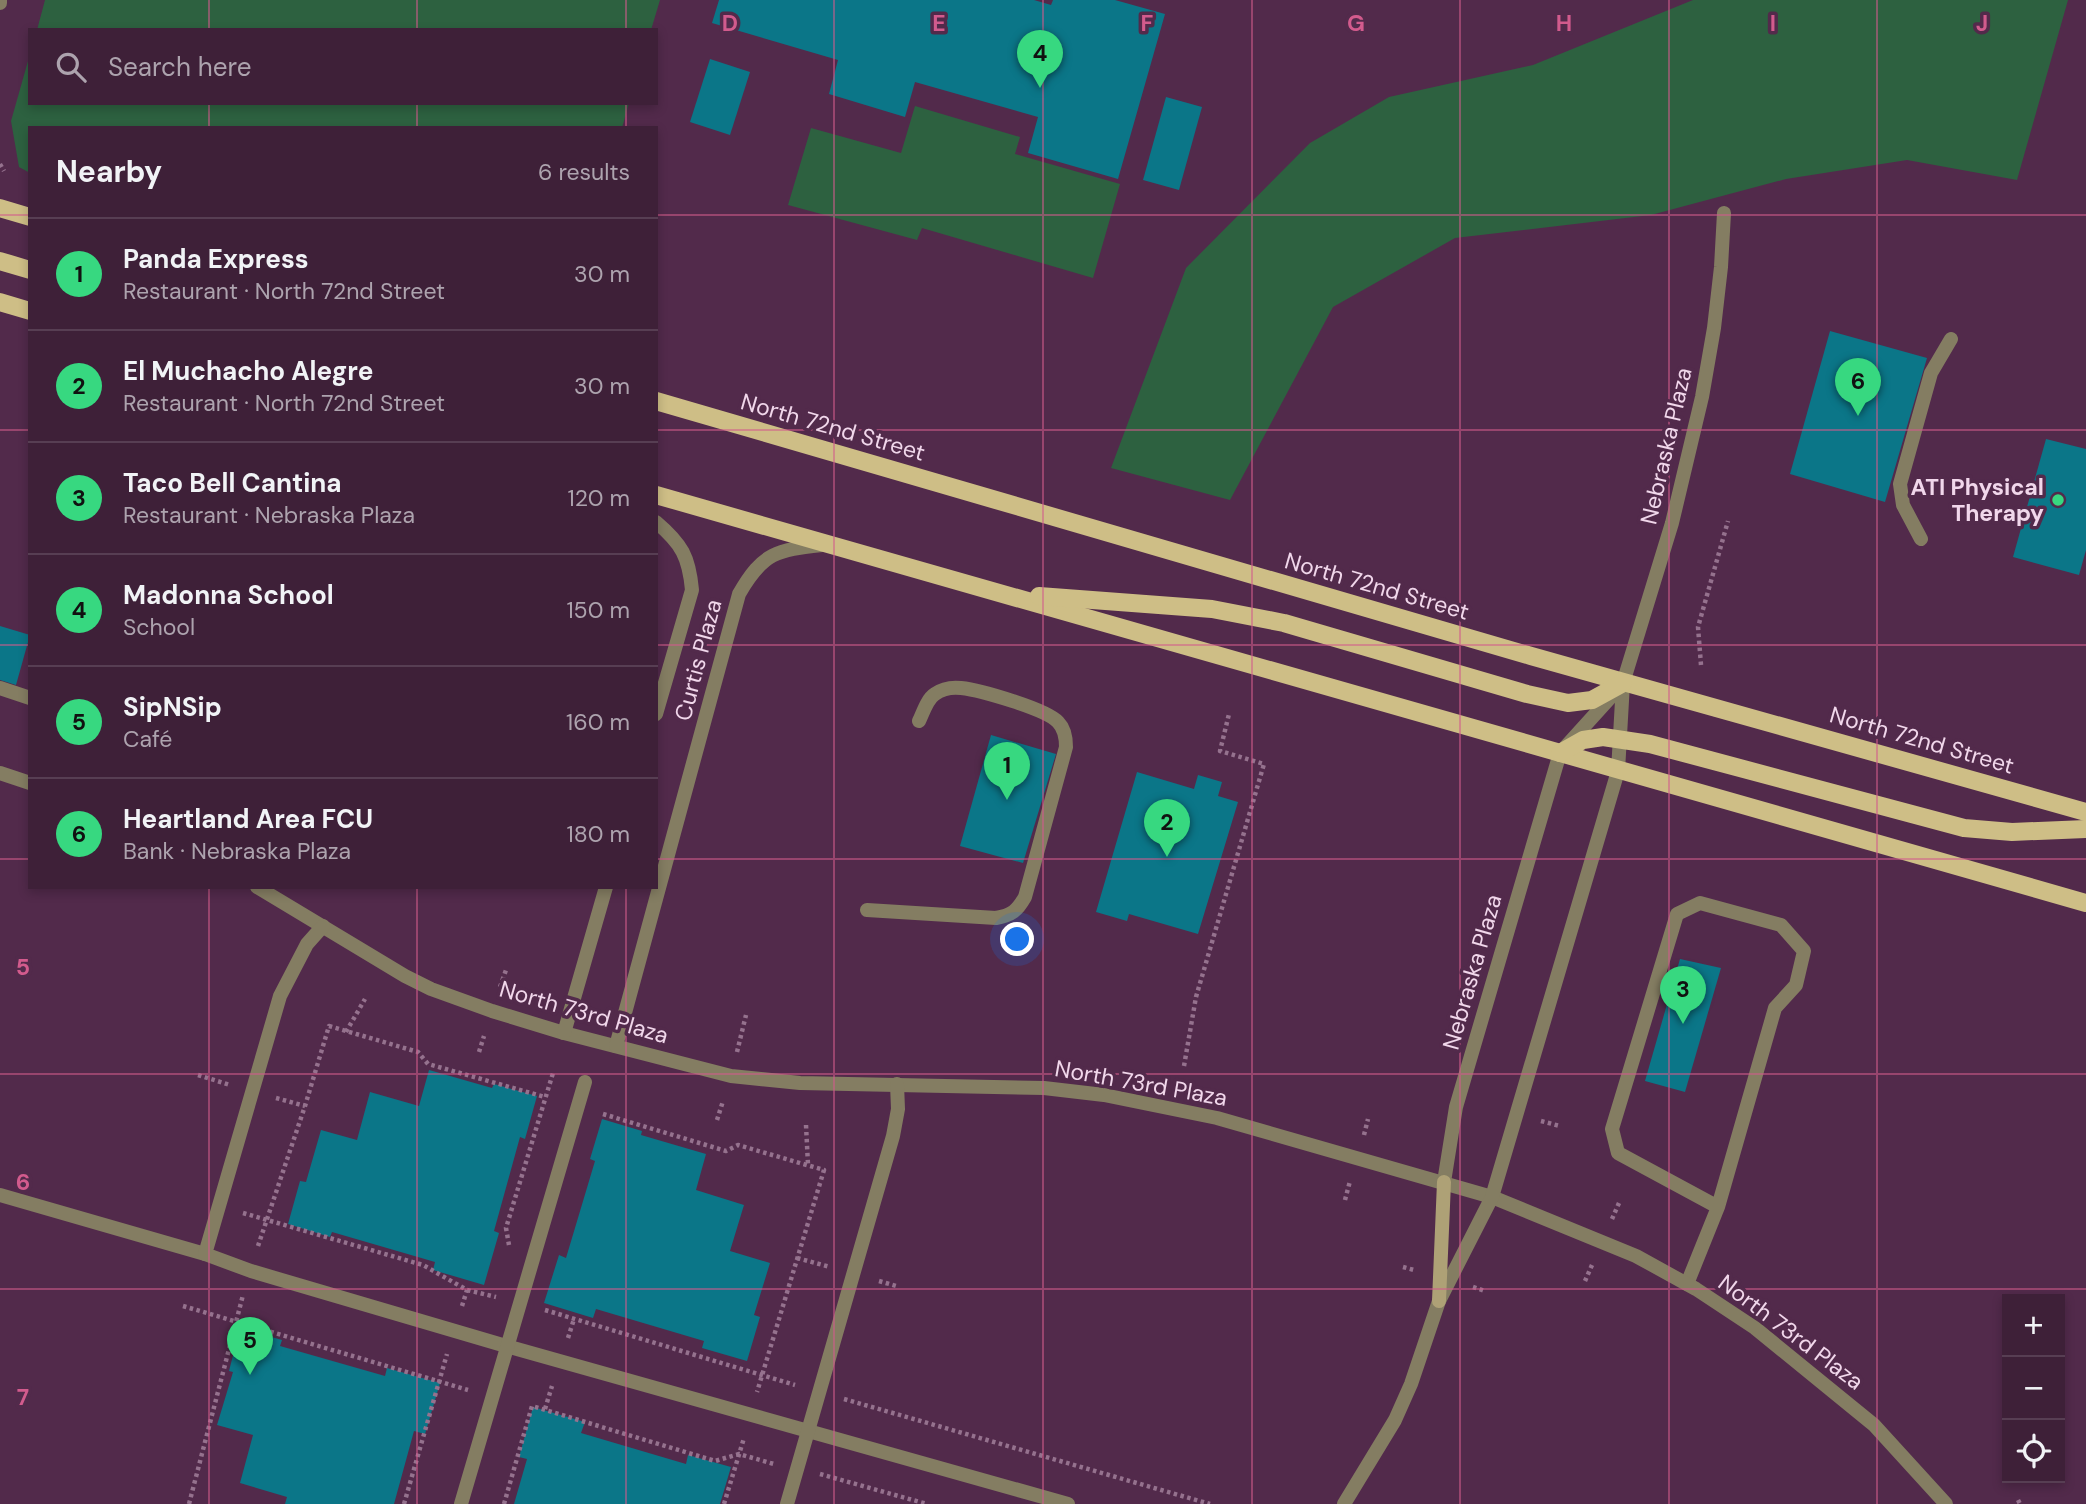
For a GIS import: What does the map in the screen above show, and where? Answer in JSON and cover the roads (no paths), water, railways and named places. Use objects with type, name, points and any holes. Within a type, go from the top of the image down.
[{"type":"main road","points":[[0,208],[28,216]]},
{"type":"main road","points":[[0,261],[28,269]]},
{"type":"main road","points":[[0,302],[28,310]]},
{"type":"main road","name":"North 72nd Street","points":[[658,402],[1623,682],[2086,812]]},
{"type":"main road","points":[[658,496],[2086,903]]},
{"type":"main road","points":[[997,592],[1212,609],[1284,623],[1527,694],[1568,703],[1592,700],[1623,682]]},
{"type":"main road","points":[[1560,753],[1583,740],[1603,737],[1620,739],[1682,751],[1965,828],[2012,832],[2086,829]]},
{"type":"street","name":"Nebraska Plaza","points":[[1344,1504],[1395,1420],[1439,1301],[1492,1197],[1619,771],[1623,682],[1672,523],[1702,397],[1717,304],[1724,213]]},
{"type":"street","points":[[1922,539],[1903,505],[1900,484],[1931,373],[1951,339]]},
{"type":"street","name":"Curtis Plaza","points":[[658,524],[683,549],[690,570],[692,590],[658,707]]},
{"type":"street","name":"Curtis Plaza","points":[[616,1046],[739,594],[754,568],[771,555],[787,549],[828,544]]},
{"type":"street","name":"Nebraska Plaza","points":[[1439,1301],[1444,1182],[1456,1107],[1560,753],[1623,682]]},
{"type":"street","points":[[867,910],[996,918],[1010,916],[1025,897],[1066,747],[1066,736],[1060,723],[1050,715],[960,687],[932,695],[919,721]]},
{"type":"street","points":[[0,688],[28,697]]},
{"type":"street","points":[[0,773],[28,782]]},
{"type":"street","name":"North 73rd Plaza","points":[[260,889],[431,989],[564,1033],[731,1076],[800,1083],[1044,1088],[1104,1095],[1217,1118],[1492,1197],[1636,1256],[1687,1284],[1755,1328],[1874,1425],[1946,1504]]},
{"type":"street","points":[[564,1033],[605,889]]},
{"type":"street","points":[[1687,1284],[1718,1207],[1775,1008],[1796,985],[1804,951],[1781,925],[1700,902],[1677,914],[1612,1129],[1618,1153],[1718,1207]]},
{"type":"street","points":[[205,1254],[280,996],[307,944],[323,926]]},
{"type":"street","points":[[461,1504],[585,1082]]},
{"type":"street","points":[[786,1504],[893,1136],[898,1109],[897,1084]]},
{"type":"street","points":[[0,1195],[506,1346],[1068,1504]]},
{"type":"place","name":"Madonna School","points":[[1040,88]]},
{"type":"place","name":"Heartland Area FCU","points":[[1858,416]]},
{"type":"place","name":"ATI Physical Therapy","points":[[2058,500]]},
{"type":"place","name":"Panda Express","points":[[1007,800]]},
{"type":"place","name":"El Muchacho Alegre","points":[[1167,857]]},
{"type":"place","name":"Taco Bell Cantina","points":[[1683,1024]]},
{"type":"place","name":"SipNSip","points":[[250,1375]]}]
